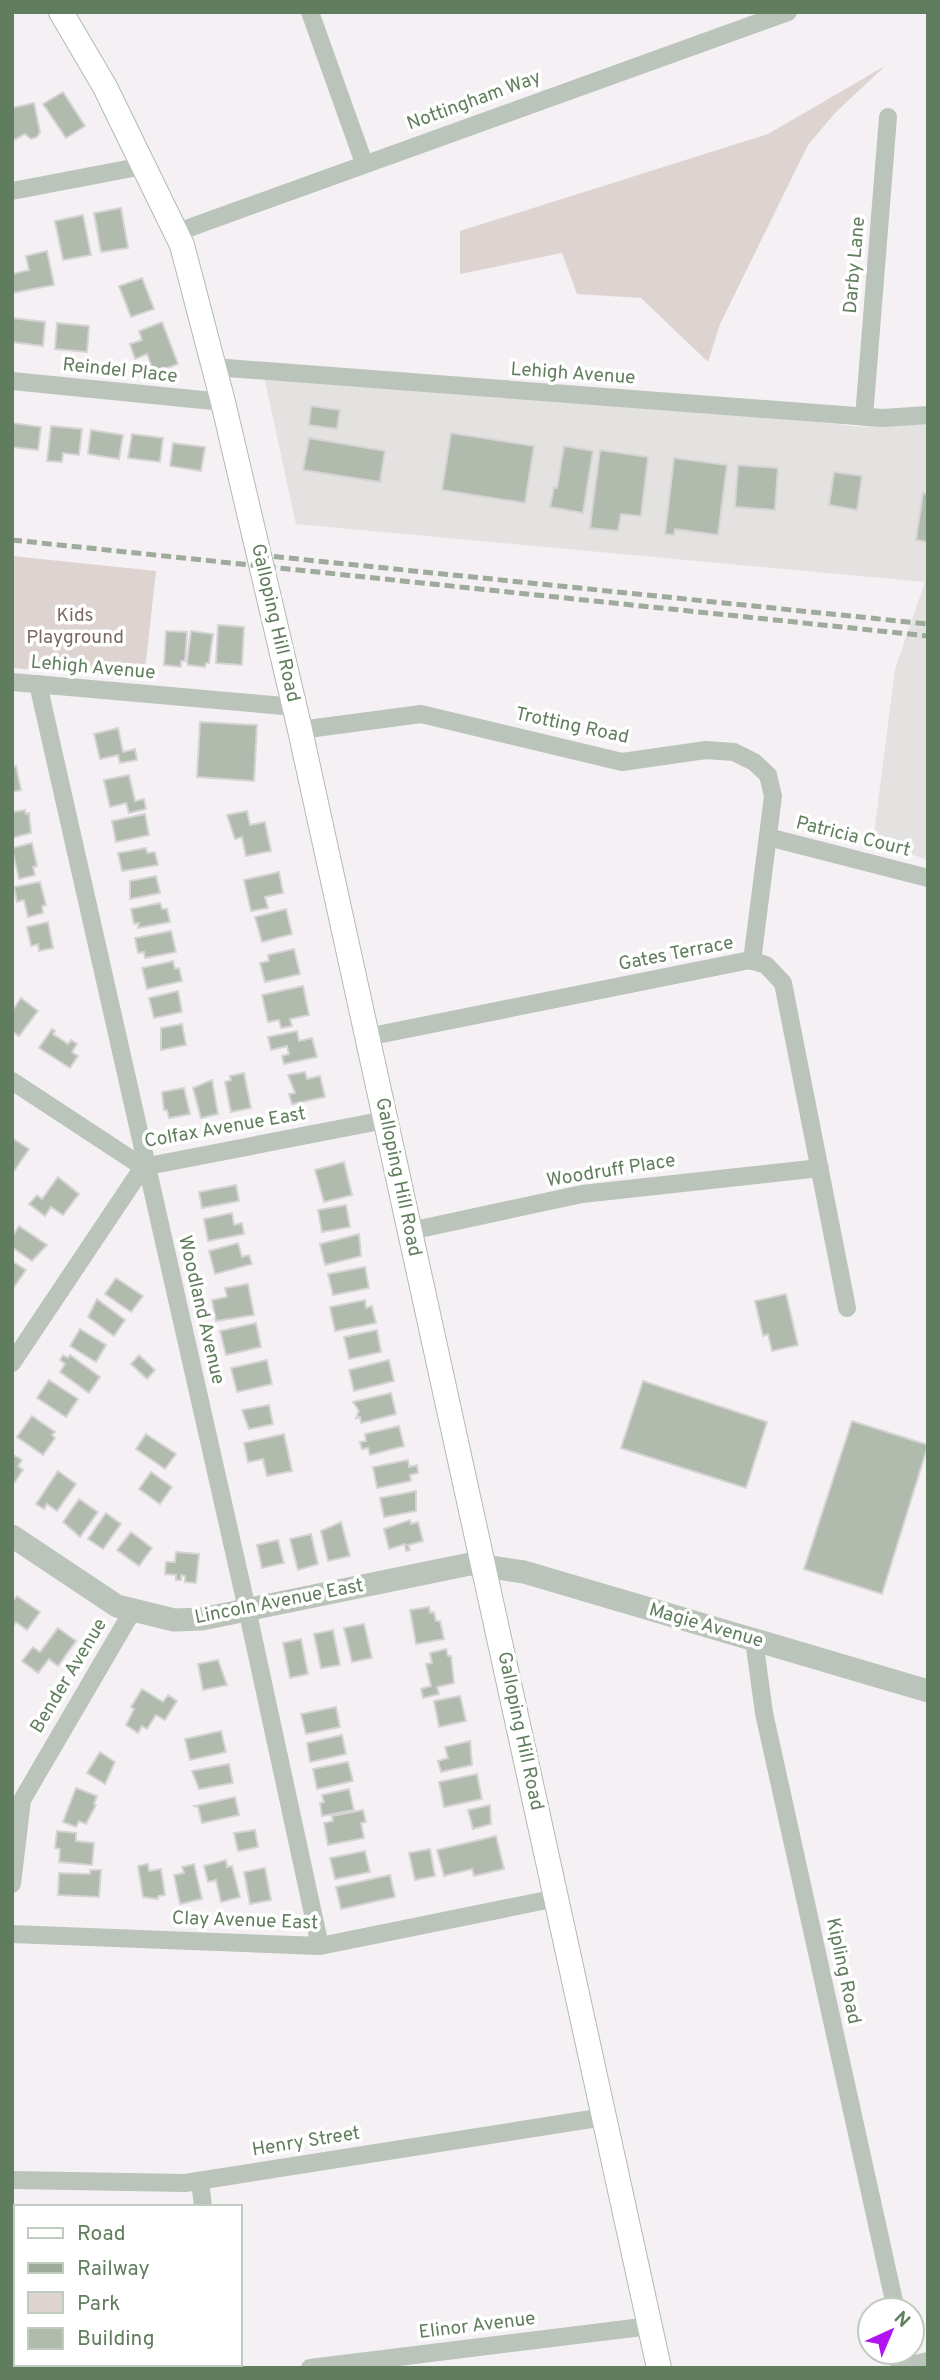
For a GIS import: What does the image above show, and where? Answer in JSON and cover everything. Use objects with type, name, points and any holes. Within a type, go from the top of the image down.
[{"type":"main road","name":"Galloping Hill Road","points":[[61,12],[105,87],[182,245],[223,402],[297,718],[659,2368]]},
{"type":"street","points":[[310,12],[363,163]]},
{"type":"street","name":"Nottingham Way","points":[[175,233],[788,12]]},
{"type":"street","name":"Darby Lane","points":[[864,417],[888,117]]},
{"type":"street","points":[[12,191],[144,166]]},
{"type":"street","name":"Lehigh Avenue","points":[[214,368],[864,417],[928,415]]},
{"type":"street","name":"Reindel Place","points":[[12,381],[223,402]]},
{"type":"street","name":"Lehigh Avenue","points":[[12,682],[297,718]]},
{"type":"street","name":"Woodland Avenue","points":[[38,684],[247,1609],[320,1946]]},
{"type":"street","name":"Trotting Road","points":[[297,718],[421,714],[622,762],[706,750],[734,752],[754,762],[768,775],[773,796],[752,961]]},
{"type":"street","name":"Patricia Court","points":[[768,837],[928,878]]},
{"type":"street","name":"Gates Terrace","points":[[367,1037],[752,961],[766,965],[783,983],[847,1308]]},
{"type":"street","name":"Colfax Avenue East","points":[[12,1080],[145,1167],[385,1120]]},
{"type":"street","points":[[12,1363],[145,1167]]},
{"type":"street","name":"Woodruff Place","points":[[410,1231],[582,1194],[820,1168]]},
{"type":"street","name":"Lincoln Avenue East","points":[[12,1536],[117,1606],[174,1620],[202,1619],[470,1564],[483,1566]]},
{"type":"street","name":"Magie Avenue","points":[[483,1566],[524,1572],[928,1690]]},
{"type":"street","name":"Bender Avenue","points":[[12,1884],[22,1800],[133,1610]]},
{"type":"street","name":"Kipling Road","points":[[754,1640],[764,1713],[893,2296]]},
{"type":"street","name":"Clay Avenue East","points":[[12,1934],[320,1946],[556,1899]]},
{"type":"street","name":"Henry Street","points":[[12,2180],[200,2180],[604,2117]]},
{"type":"street","points":[[200,2180],[202,2205]]},
{"type":"street","name":"Elinor Avenue","points":[[310,2368],[650,2326]]},
{"type":"shaded area","points":[[261,363],[863,427],[928,414],[928,860],[873,841],[895,669],[925,582],[296,524]]},
{"type":"green space","points":[[885,66],[835,113],[808,145],[720,324],[708,362],[641,298],[577,294],[562,253],[460,274],[460,231],[768,134]]},
{"type":"green space","name":"Kids Playground","points":[[12,556],[156,571],[144,679],[12,668]]},
{"type":"building","points":[[63,92],[85,126],[66,138],[43,104]]},
{"type":"building","points":[[34,103],[40,132],[37,137],[31,139],[25,134],[12,141],[12,108]]},
{"type":"building","points":[[121,208],[128,248],[101,252],[94,213]]},
{"type":"building","points":[[83,215],[91,255],[63,260],[55,221]]},
{"type":"building","points":[[47,251],[54,285],[12,293],[12,274],[29,270],[26,256]]},
{"type":"building","points":[[142,278],[154,309],[131,317],[119,286]]},
{"type":"building","points":[[12,318],[45,322],[43,346],[12,342]]},
{"type":"building","points":[[162,322],[178,364],[154,373],[147,354],[135,359],[130,344],[142,340],[139,331]]},
{"type":"building","points":[[57,323],[89,326],[87,352],[55,349]]},
{"type":"building","points":[[311,406],[340,410],[337,429],[309,425]]},
{"type":"building","points":[[12,423],[41,427],[38,450],[12,447]]},
{"type":"building","points":[[51,426],[82,429],[79,455],[63,453],[62,462],[47,461]]},
{"type":"building","points":[[91,430],[123,435],[119,459],[88,454]]},
{"type":"building","points":[[451,433],[534,446],[525,503],[442,490]]},
{"type":"building","points":[[132,434],[163,438],[160,462],[128,458]]},
{"type":"building","points":[[309,438],[385,451],[380,482],[303,470]]},
{"type":"building","points":[[173,443],[205,447],[201,471],[170,466]]},
{"type":"building","points":[[564,446],[593,451],[583,513],[550,507],[554,487],[557,488]]},
{"type":"building","points":[[600,450],[648,457],[641,516],[621,514],[618,531],[590,528]]},
{"type":"building","points":[[674,458],[727,465],[718,535],[675,529],[674,535],[665,534]]},
{"type":"building","points":[[738,465],[778,468],[775,510],[735,507]]},
{"type":"building","points":[[834,472],[862,476],[857,510],[829,505]]},
{"type":"building","points":[[923,493],[928,494],[928,542],[916,540]]},
{"type":"building","points":[[218,625],[244,627],[242,665],[216,663]]},
{"type":"building","points":[[166,631],[187,632],[185,661],[181,661],[181,667],[164,665]]},
{"type":"building","points":[[191,631],[213,634],[209,663],[206,663],[205,667],[188,665]]},
{"type":"building","points":[[200,722],[257,725],[254,781],[197,777]]},
{"type":"building","points":[[118,728],[123,752],[135,749],[137,760],[120,763],[118,755],[100,759],[94,734]]},
{"type":"building","points":[[16,766],[21,790],[12,792],[12,767]]},
{"type":"building","points":[[129,775],[135,801],[144,799],[146,809],[129,813],[126,803],[110,807],[104,780]]},
{"type":"building","points":[[25,810],[26,814],[29,813],[31,833],[12,838],[12,812]]},
{"type":"building","points":[[247,811],[250,825],[265,822],[271,851],[246,856],[242,837],[235,839],[227,815]]},
{"type":"building","points":[[145,814],[149,835],[116,842],[112,821]]},
{"type":"building","points":[[32,843],[37,866],[33,867],[35,875],[19,879],[12,848]]},
{"type":"building","points":[[146,848],[147,853],[155,852],[158,865],[122,871],[118,853]]},
{"type":"building","points":[[279,872],[283,893],[265,897],[268,908],[251,911],[244,880]]},
{"type":"building","points":[[156,876],[160,893],[130,899],[130,881]]},
{"type":"building","points":[[40,882],[46,905],[42,906],[43,913],[28,917],[24,900],[17,902],[14,887]]},
{"type":"building","points":[[160,903],[162,909],[167,909],[170,922],[138,928],[139,923],[134,924],[131,909]]},
{"type":"building","points":[[286,909],[292,934],[262,942],[255,917]]},
{"type":"building","points":[[48,922],[53,948],[39,951],[38,944],[31,946],[27,927]]},
{"type":"building","points":[[171,931],[176,952],[145,958],[144,952],[138,953],[135,938]]},
{"type":"building","points":[[294,949],[300,974],[265,982],[260,963],[269,961],[268,955]]},
{"type":"building","points":[[173,961],[175,969],[179,968],[182,981],[147,989],[142,968]]},
{"type":"building","points":[[303,986],[309,1015],[290,1019],[292,1026],[281,1028],[279,1020],[268,1022],[262,995]]},
{"type":"building","points":[[178,991],[182,1012],[154,1018],[149,998]]},
{"type":"building","points":[[21,998],[38,1011],[19,1036],[12,1031],[12,1011]]},
{"type":"building","points":[[182,1024],[186,1045],[161,1050],[161,1028]]},
{"type":"building","points":[[52,1029],[55,1031],[53,1034],[68,1044],[71,1040],[77,1044],[72,1052],[78,1056],[70,1068],[39,1048]]},
{"type":"building","points":[[297,1031],[299,1041],[312,1038],[317,1057],[284,1064],[282,1056],[289,1054],[287,1046],[271,1050],[268,1037]]},
{"type":"building","points":[[305,1072],[307,1079],[320,1076],[325,1097],[292,1104],[289,1094],[295,1093],[288,1075]]},
{"type":"building","points":[[244,1073],[251,1108],[231,1112],[225,1082],[231,1080],[230,1076]]},
{"type":"building","points":[[212,1080],[218,1114],[201,1118],[193,1088]]},
{"type":"building","points":[[184,1088],[190,1114],[169,1118],[167,1110],[164,1110],[162,1092]]},
{"type":"building","points":[[12,1138],[29,1149],[12,1174]]},
{"type":"building","points":[[344,1162],[352,1195],[324,1202],[315,1170]]},
{"type":"building","points":[[58,1177],[79,1194],[63,1215],[51,1207],[45,1216],[29,1204],[37,1195],[42,1199]]},
{"type":"building","points":[[236,1185],[239,1201],[202,1208],[199,1192]]},
{"type":"building","points":[[346,1205],[350,1227],[322,1232],[318,1210]]},
{"type":"building","points":[[232,1213],[234,1225],[242,1223],[244,1234],[208,1241],[204,1219]]},
{"type":"building","points":[[19,1226],[47,1245],[32,1261],[12,1247],[12,1237]]},
{"type":"building","points":[[359,1234],[361,1256],[325,1265],[320,1244]]},
{"type":"building","points":[[238,1243],[242,1257],[249,1255],[252,1264],[215,1274],[209,1251]]},
{"type":"building","points":[[12,1261],[26,1270],[14,1287],[12,1286]]},
{"type":"building","points":[[365,1267],[369,1288],[333,1295],[328,1274]]},
{"type":"building","points":[[116,1278],[143,1296],[131,1312],[105,1294]]},
{"type":"building","points":[[248,1284],[254,1315],[216,1321],[212,1300],[227,1297],[225,1288]]},
{"type":"building","points":[[786,1294],[798,1345],[772,1351],[768,1334],[763,1336],[755,1301]]},
{"type":"building","points":[[97,1299],[125,1320],[114,1336],[88,1317]]},
{"type":"building","points":[[365,1300],[366,1308],[372,1306],[376,1323],[335,1331],[330,1307]]},
{"type":"building","points":[[256,1323],[261,1347],[226,1355],[220,1331]]},
{"type":"building","points":[[80,1329],[106,1345],[96,1362],[70,1346]]},
{"type":"building","points":[[377,1330],[381,1352],[349,1359],[344,1337]]},
{"type":"building","points":[[63,1355],[68,1358],[70,1355],[100,1377],[89,1393],[60,1372],[65,1364],[60,1360]]},
{"type":"building","points":[[139,1355],[155,1370],[147,1379],[131,1364]]},
{"type":"building","points":[[267,1360],[272,1384],[237,1392],[231,1368]]},
{"type":"building","points":[[389,1360],[394,1381],[354,1391],[349,1370]]},
{"type":"building","points":[[49,1380],[78,1399],[66,1417],[37,1398]]},
{"type":"building","points":[[643,1381],[767,1422],[746,1488],[621,1448]]},
{"type":"building","points":[[391,1393],[396,1414],[361,1423],[360,1417],[356,1418],[359,1411],[353,1402]]},
{"type":"building","points":[[269,1405],[273,1424],[249,1429],[242,1410]]},
{"type":"building","points":[[32,1416],[55,1432],[52,1435],[55,1438],[43,1455],[17,1437]]},
{"type":"building","points":[[852,1421],[928,1445],[882,1594],[804,1569]]},
{"type":"building","points":[[399,1426],[404,1446],[370,1455],[368,1448],[362,1449],[360,1442],[366,1441],[365,1434]]},
{"type":"building","points":[[146,1434],[176,1454],[165,1469],[136,1449]]},
{"type":"building","points":[[284,1434],[292,1471],[267,1476],[263,1459],[248,1462],[244,1443]]},
{"type":"building","points":[[12,1454],[22,1460],[18,1466],[23,1470],[12,1486]]},
{"type":"building","points":[[408,1460],[409,1467],[417,1465],[418,1473],[410,1475],[411,1481],[377,1488],[373,1467]]},
{"type":"building","points":[[58,1471],[76,1484],[57,1511],[47,1504],[44,1509],[36,1504]]},
{"type":"building","points":[[151,1472],[172,1487],[160,1504],[139,1489]]},
{"type":"building","points":[[416,1491],[416,1511],[384,1517],[380,1498]]},
{"type":"building","points":[[79,1499],[98,1512],[80,1537],[63,1522]]},
{"type":"building","points":[[106,1513],[121,1524],[103,1549],[88,1539]]},
{"type":"building","points":[[410,1520],[411,1524],[418,1522],[423,1541],[408,1545],[410,1550],[406,1551],[405,1544],[389,1549],[384,1529]]},
{"type":"building","points":[[341,1522],[350,1556],[328,1561],[321,1531]]},
{"type":"building","points":[[131,1532],[152,1548],[139,1566],[117,1550]]},
{"type":"building","points":[[311,1534],[318,1564],[298,1570],[290,1539]]},
{"type":"building","points":[[278,1540],[284,1563],[262,1568],[257,1545]]},
{"type":"building","points":[[176,1552],[199,1554],[196,1583],[185,1582],[185,1576],[181,1575],[181,1580],[176,1580],[176,1575],[165,1574],[166,1562],[175,1562]]},
{"type":"building","points":[[17,1596],[40,1612],[27,1630],[16,1622],[12,1628],[12,1602]]},
{"type":"building","points":[[429,1607],[430,1613],[434,1612],[436,1621],[440,1621],[444,1639],[416,1644],[410,1610]]},
{"type":"building","points":[[364,1624],[372,1658],[352,1662],[344,1628]]},
{"type":"building","points":[[58,1628],[76,1641],[58,1666],[49,1659],[38,1673],[22,1661],[33,1647],[40,1652]]},
{"type":"building","points":[[333,1630],[340,1665],[321,1668],[314,1634]]},
{"type":"building","points":[[301,1639],[308,1674],[290,1678],[283,1643]]},
{"type":"building","points":[[446,1649],[448,1656],[451,1656],[454,1683],[437,1687],[439,1694],[423,1698],[421,1689],[431,1686],[426,1664],[432,1663],[430,1653]]},
{"type":"building","points":[[218,1660],[227,1685],[203,1690],[198,1664]]},
{"type":"building","points":[[142,1689],[163,1702],[168,1695],[177,1701],[165,1720],[156,1715],[147,1729],[142,1726],[138,1733],[126,1725],[134,1709],[131,1707]]},
{"type":"building","points":[[460,1696],[466,1721],[439,1727],[434,1701]]},
{"type":"building","points":[[336,1707],[340,1727],[306,1734],[301,1714]]},
{"type":"building","points":[[221,1731],[226,1752],[190,1760],[185,1739]]},
{"type":"building","points":[[342,1735],[346,1754],[310,1762],[307,1743]]},
{"type":"building","points":[[470,1741],[472,1765],[441,1772],[438,1761],[448,1758],[445,1747]]},
{"type":"building","points":[[100,1752],[115,1762],[105,1784],[87,1773]]},
{"type":"building","points":[[348,1762],[353,1781],[317,1789],[313,1769]]},
{"type":"building","points":[[229,1764],[233,1783],[199,1789],[192,1771]]},
{"type":"building","points":[[477,1774],[482,1799],[444,1807],[439,1782]]},
{"type":"building","points":[[76,1788],[97,1796],[96,1805],[86,1824],[79,1821],[76,1827],[63,1822]]},
{"type":"building","points":[[349,1789],[354,1810],[322,1816],[322,1795]]},
{"type":"building","points":[[235,1797],[239,1815],[202,1823],[198,1807],[195,1806]]},
{"type":"building","points":[[490,1805],[491,1824],[473,1829],[468,1810]]},
{"type":"building","points":[[363,1810],[366,1822],[361,1823],[364,1838],[328,1845],[324,1823],[333,1821],[332,1816]]},
{"type":"building","points":[[255,1830],[258,1847],[238,1851],[234,1833]]},
{"type":"building","points":[[57,1831],[76,1833],[76,1841],[94,1843],[92,1865],[59,1862],[60,1849],[55,1848]]},
{"type":"building","points":[[496,1836],[504,1869],[474,1876],[472,1869],[444,1876],[437,1850]]},
{"type":"building","points":[[430,1849],[435,1876],[415,1880],[409,1853]]},
{"type":"building","points":[[365,1851],[370,1872],[335,1879],[330,1858]]},
{"type":"building","points":[[226,1860],[227,1867],[232,1866],[240,1897],[221,1902],[216,1880],[208,1882],[204,1866]]},
{"type":"building","points":[[148,1864],[149,1871],[161,1869],[165,1895],[158,1896],[158,1899],[143,1897],[138,1866]]},
{"type":"building","points":[[194,1864],[202,1899],[180,1904],[174,1875],[184,1873],[182,1867]]},
{"type":"building","points":[[265,1868],[271,1900],[250,1904],[244,1872]]},
{"type":"building","points":[[90,1870],[101,1870],[99,1897],[58,1895],[59,1873],[90,1874]]},
{"type":"building","points":[[390,1875],[395,1897],[341,1909],[336,1887]]},
{"type":"railway","points":[[12,540],[928,636]]},
{"type":"railway","points":[[259,555],[928,624]]}]
